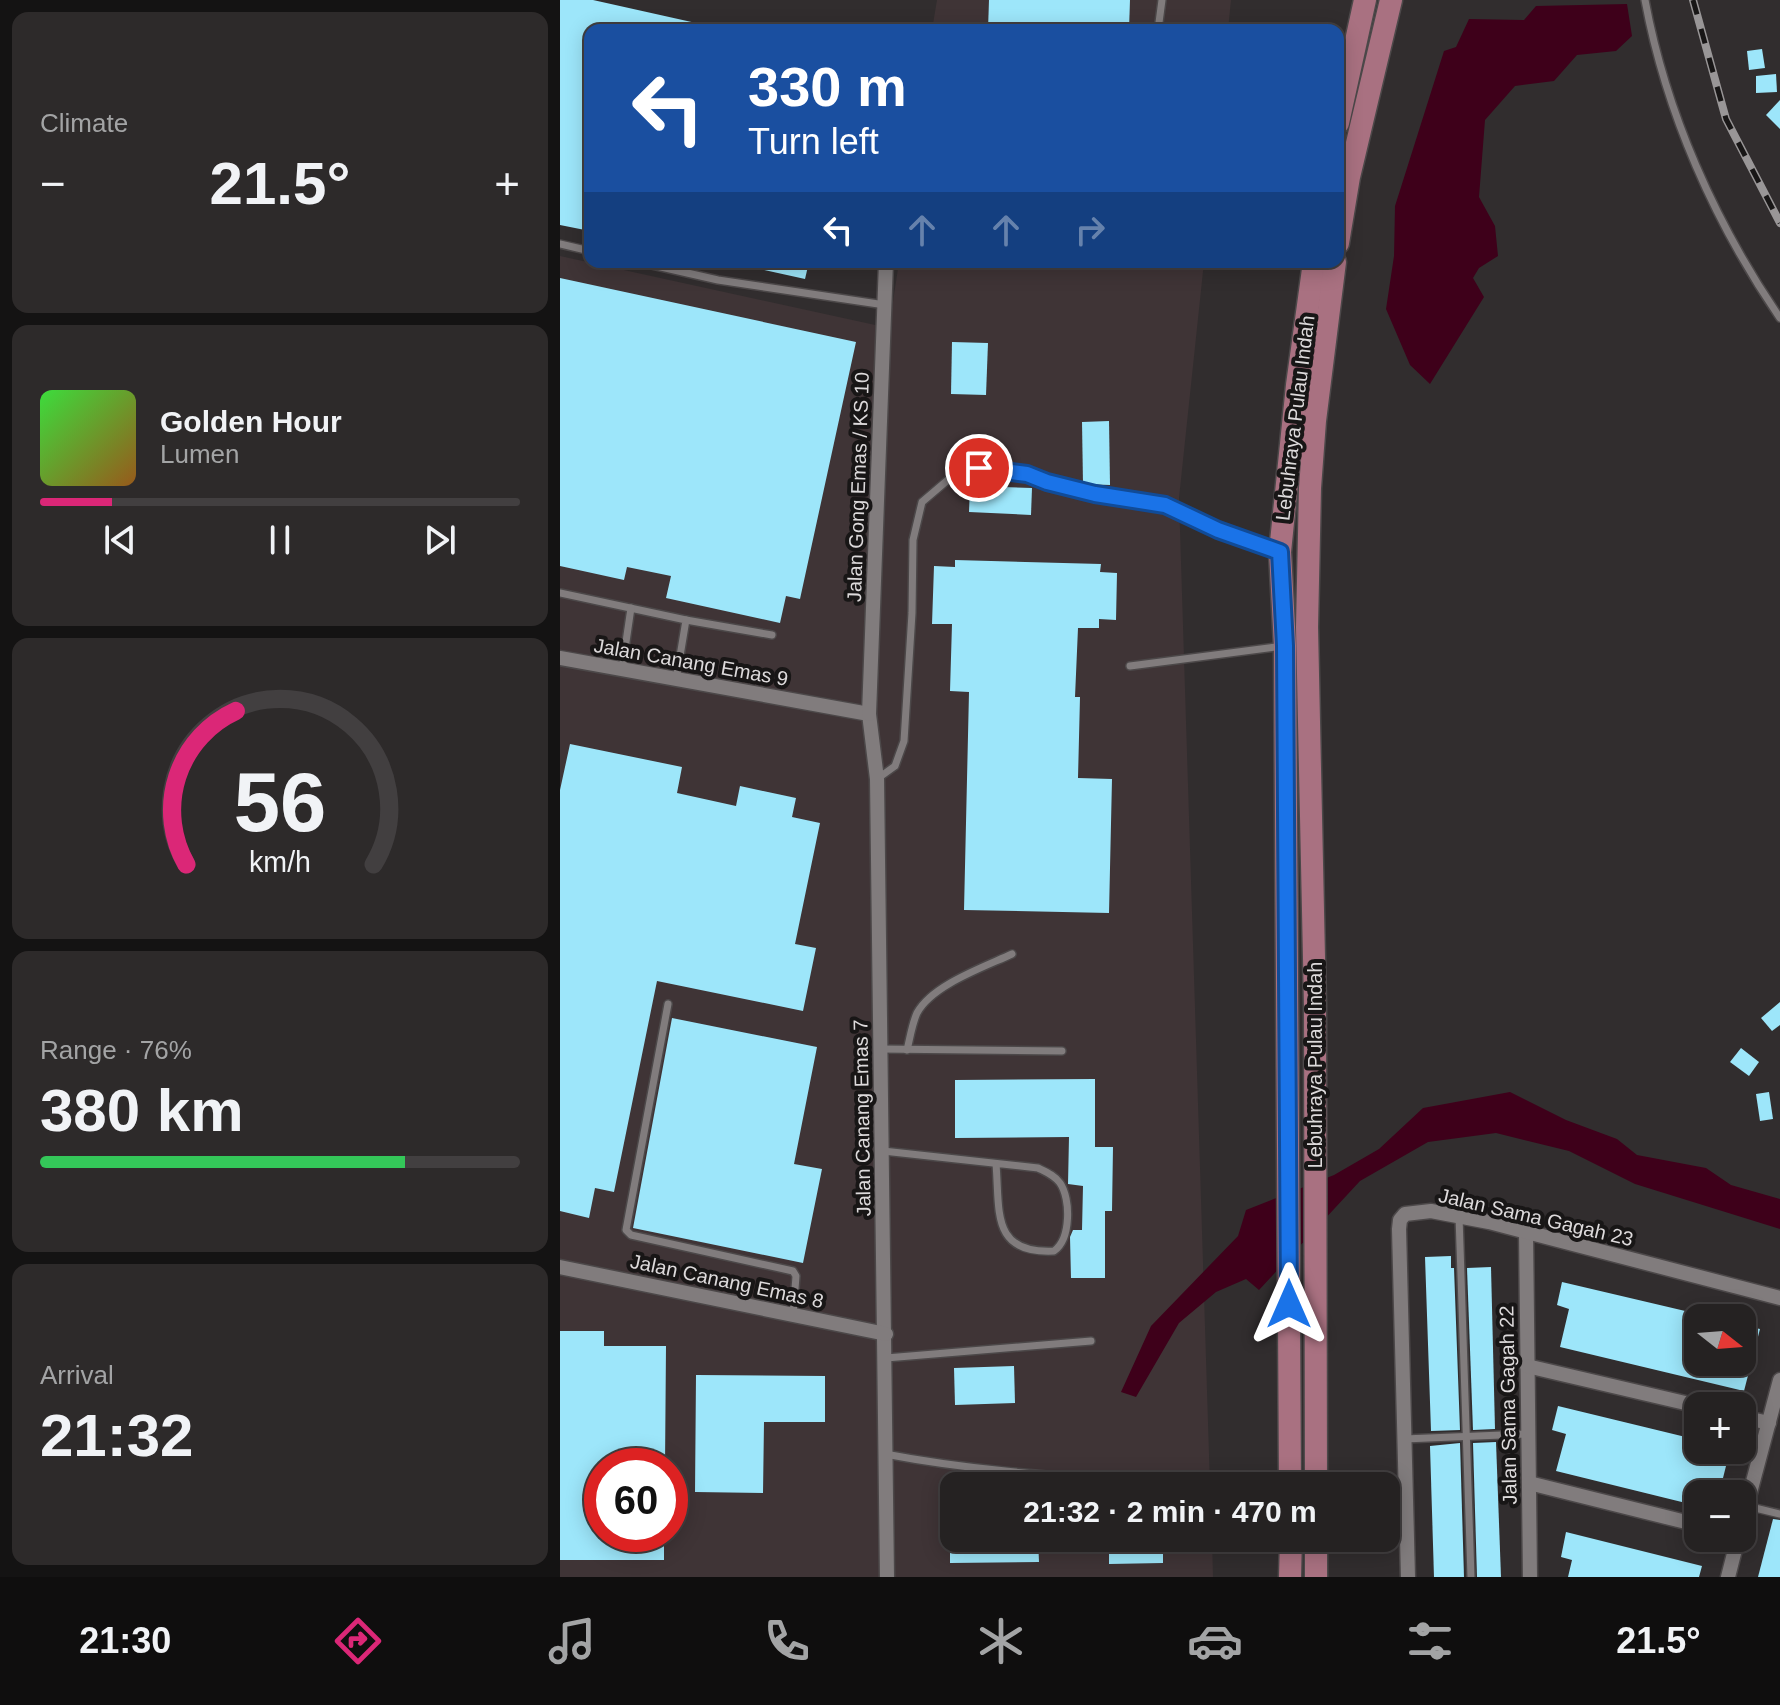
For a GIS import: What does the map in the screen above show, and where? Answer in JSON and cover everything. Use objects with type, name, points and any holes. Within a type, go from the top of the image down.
[{"type":"main road","points":[[1344,207],[1391,0]]},
{"type":"main road","points":[[1344,92],[1362,1]]},
{"type":"main road","name":"Lebuhraya Pulau Indah","points":[[1290,1472],[1288,914],[1285,646],[1280,552],[1297,385],[1313,268]]},
{"type":"main road","name":"Lebuhraya Pulau Indah","points":[[1316,1472],[1314,918],[1307,627],[1310,488],[1334,268]]},
{"type":"street","name":"Jalan Gong Emas / KS 10","points":[[869,714],[886,268]]},
{"type":"street","name":"Jalan Canang Emas 9","points":[[560,658],[869,714]]},
{"type":"street","name":"Jalan Canang Emas 7","points":[[869,714],[877,779],[887,1577]]},
{"type":"street","name":"Jalan Sama Gagah 23","points":[[1408,1577],[1400,1220],[1405,1214],[1431,1211],[1459,1216],[1780,1298]]},
{"type":"street","name":"Jalan Sama Gagah 22","points":[[1526,1232],[1530,1577]]},
{"type":"street","name":"Jalan Canang Emas 8","points":[[560,1267],[886,1334]]},
{"type":"street","points":[[1527,1366],[1684,1403]]},
{"type":"street","points":[[1754,1480],[1780,1380]]},
{"type":"street","points":[[1756,1420],[1769,1423]]},
{"type":"street","points":[[1529,1483],[1684,1522]]},
{"type":"street","points":[[1728,1577],[1734,1552]]},
{"type":"lane","points":[[1159,24],[1162,0]]},
{"type":"lane","points":[[1645,0],[1651,32],[1679,121],[1713,205],[1780,318]]},
{"type":"lane","points":[[560,244],[584,250]]},
{"type":"lane","points":[[665,268],[718,280],[885,305]]},
{"type":"lane","points":[[877,779],[895,766],[904,741],[913,540],[922,502],[949,479],[979,468],[1027,474],[1095,494],[1165,505],[1218,530],[1280,552]]},
{"type":"lane","points":[[560,593],[772,635]]},
{"type":"lane","points":[[622,670],[631,608]]},
{"type":"lane","points":[[676,680],[686,620]]},
{"type":"lane","points":[[1130,666],[1285,646]]},
{"type":"lane","points":[[907,1050],[917,1013],[930,999],[953,981],[1012,954]]},
{"type":"lane","points":[[668,1004],[626,1230],[631,1235],[793,1271],[796,1276],[793,1315]]},
{"type":"lane","points":[[880,1049],[1062,1051]]},
{"type":"lane","points":[[883,1151],[1038,1168],[1050,1174],[1061,1184],[1067,1202],[1065,1237],[1054,1251],[1023,1248],[1009,1238],[1001,1223],[996,1164]]},
{"type":"lane","points":[[1459,1216],[1471,1577]]},
{"type":"lane","points":[[886,1358],[1091,1341]]},
{"type":"lane","points":[[1404,1439],[1528,1434]]},
{"type":"lane","points":[[885,1454],[946,1466],[1000,1472]]},
{"type":"lane","points":[[1756,1508],[1780,1514]]},
{"type":"shaded area","points":[[937,0],[1231,0],[1229,24],[933,24]]},
{"type":"shaded area","points":[[1627,4],[1632,36],[1616,51],[1577,55],[1554,81],[1515,86],[1485,120],[1479,197],[1495,226],[1498,256],[1479,268],[1473,278],[1484,297],[1430,384],[1410,365],[1386,309],[1394,256],[1395,206],[1444,51],[1456,47],[1469,19],[1524,20],[1536,6]]},
{"type":"shaded area","points":[[560,256],[584,261],[584,268],[615,268],[889,328],[898,268],[1203,268],[1179,498],[1210,1472],[940,1472],[940,1552],[1212,1552],[1213,1577],[560,1577]]},
{"type":"shaded area","points":[[1510,1092],[1566,1120],[1617,1139],[1637,1155],[1706,1168],[1731,1185],[1780,1199],[1780,1229],[1635,1184],[1569,1151],[1496,1133],[1428,1142],[1360,1181],[1259,1290],[1246,1279],[1216,1292],[1179,1323],[1136,1397],[1121,1392],[1151,1326],[1238,1236],[1246,1210],[1334,1175],[1379,1149],[1423,1108]]},
{"type":"building","points":[[560,0],[593,0],[701,24],[584,24],[584,230],[560,225]]},
{"type":"building","points":[[989,0],[1130,0],[1129,24],[988,24]]},
{"type":"building","points":[[1762,49],[1765,68],[1749,70],[1747,51]]},
{"type":"building","points":[[1776,74],[1777,92],[1756,93],[1756,76]]},
{"type":"building","points":[[1780,100],[1780,129],[1766,115]]},
{"type":"building","points":[[756,268],[808,268],[805,279]]},
{"type":"building","points":[[560,278],[856,342],[800,599],[786,596],[780,623],[666,598],[671,576],[627,567],[624,580],[560,566]]},
{"type":"building","points":[[952,342],[988,343],[986,395],[951,394]]},
{"type":"building","points":[[1109,421],[1110,485],[1083,484],[1082,422]]},
{"type":"building","points":[[970,486],[1032,488],[1031,515],[969,512]]},
{"type":"building","points":[[955,560],[1101,564],[1100,572],[1117,573],[1116,620],[1099,619],[1099,628],[1078,628],[1075,697],[1080,697],[1078,778],[1112,779],[1109,913],[964,910],[969,692],[950,691],[952,624],[932,624],[934,566],[955,567]]},
{"type":"building","points":[[570,744],[682,767],[677,793],[736,806],[740,786],[796,798],[792,817],[820,823],[795,944],[816,948],[803,1011],[657,981],[614,1192],[595,1188],[589,1218],[560,1211],[560,790]]},
{"type":"building","points":[[1780,1002],[1780,1025],[1772,1031],[1761,1018]]},
{"type":"building","points":[[672,1018],[817,1047],[794,1164],[822,1169],[803,1263],[633,1228]]},
{"type":"building","points":[[1741,1048],[1759,1062],[1749,1076],[1730,1062]]},
{"type":"building","points":[[1095,1079],[1095,1147],[1113,1147],[1112,1211],[1105,1211],[1105,1278],[1071,1278],[1070,1237],[1073,1230],[1082,1230],[1083,1186],[1068,1184],[1069,1137],[955,1138],[955,1080]]},
{"type":"building","points":[[1769,1092],[1773,1119],[1760,1121],[1756,1094]]},
{"type":"building","points":[[1451,1256],[1460,1430],[1431,1431],[1425,1257]]},
{"type":"building","points":[[1491,1267],[1495,1429],[1473,1430],[1467,1268]]},
{"type":"building","points":[[1562,1282],[1684,1311],[1684,1376],[1748,1376],[1744,1391],[1560,1347],[1569,1309],[1557,1305]]},
{"type":"building","points":[[560,1331],[604,1331],[604,1346],[666,1346],[665,1448],[584,1448],[584,1552],[664,1552],[664,1560],[560,1560]]},
{"type":"building","points":[[1014,1366],[1015,1403],[955,1405],[954,1368]]},
{"type":"building","points":[[696,1375],[825,1376],[825,1422],[764,1422],[763,1493],[695,1492]]},
{"type":"building","points":[[1558,1406],[1684,1437],[1684,1464],[1726,1464],[1722,1480],[1684,1480],[1684,1503],[1556,1471],[1566,1434],[1552,1430]]},
{"type":"building","points":[[1496,1442],[1501,1577],[1477,1577],[1473,1443]]},
{"type":"building","points":[[1460,1443],[1464,1577],[1434,1577],[1430,1446]]},
{"type":"building","points":[[1773,1519],[1780,1520],[1780,1577],[1758,1577]]},
{"type":"building","points":[[1566,1532],[1702,1566],[1699,1577],[1568,1577],[1572,1560],[1561,1557]]},
{"type":"building","points":[[950,1552],[1039,1552],[1039,1562],[950,1563]]},
{"type":"building","points":[[1109,1552],[1163,1552],[1163,1563],[1109,1564]]},
{"type":"railway","points":[[1693,0],[1726,119],[1780,223]]},
{"type":"route","points":[[979,468],[1027,474],[1095,494],[1165,505],[1218,530],[1280,552],[1285,646],[1289,1304]]}]
